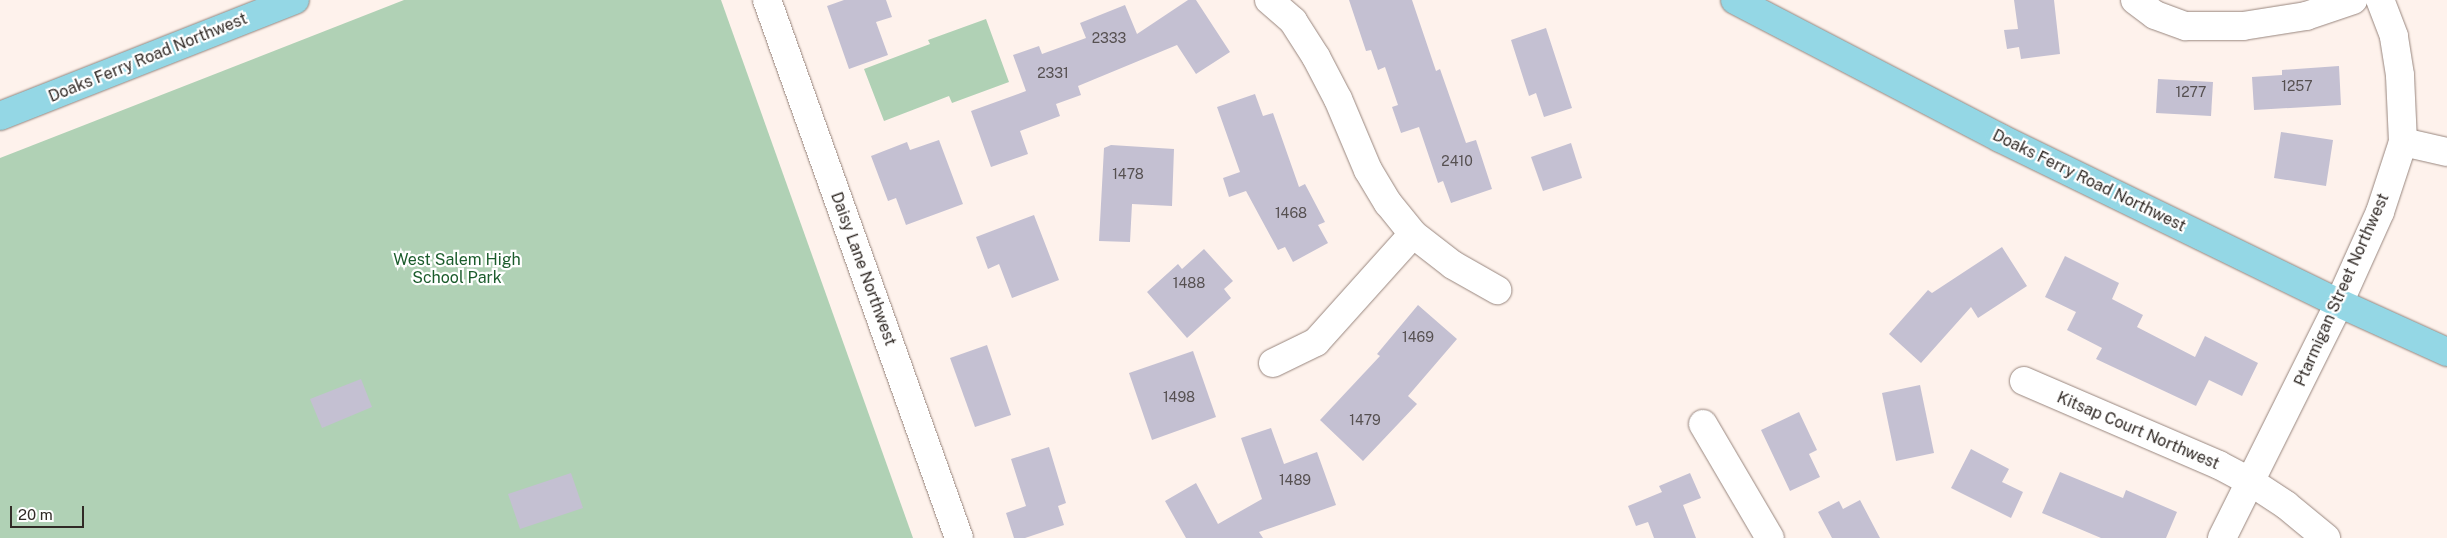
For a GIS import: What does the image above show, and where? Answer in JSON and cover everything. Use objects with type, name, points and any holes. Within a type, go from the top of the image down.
[{"type":"main road","name":"Doaks Ferry Road Northwest","points":[[0,116],[296,0]]},
{"type":"main road","name":"Doaks Ferry Road Northwest","points":[[1735,0],[2000,138],[2339,303],[2447,352]]},
{"type":"street","name":"Daisy Lane Northwest","points":[[767,0],[959,538]]},
{"type":"street","points":[[1269,0],[1293,21],[1316,57],[1338,99],[1368,170],[1388,203],[1413,234],[1453,265],[1498,290]]},
{"type":"street","points":[[2136,0],[2154,15],[2186,26],[2243,26],[2306,16],[2353,0]]},
{"type":"street","name":"Ptarmigan Street Northwest","points":[[2222,538],[2339,303],[2380,212],[2403,142],[2400,75],[2394,36],[2380,0]]},
{"type":"street","points":[[2403,142],[2447,152]]},
{"type":"street","points":[[1273,363],[1316,342],[1413,234]]},
{"type":"street","name":"Kitsap Court Northwest","points":[[2024,381],[2219,465],[2251,482],[2286,505],[2326,538]]},
{"type":"street","points":[[1703,424],[1770,538]]},
{"type":"green space","name":"West Salem High School Park","points":[[404,0],[721,0],[913,538],[0,538],[0,158]]},
{"type":"green space","points":[[986,19],[1009,82],[952,103],[949,96],[884,121],[864,69],[930,44],[928,40]]},
{"type":"building","points":[[844,0],[886,0],[892,17],[876,22],[888,55],[849,69],[827,6]]},
{"type":"building","points":[[1188,0],[1196,0],[1230,52],[1196,74],[1177,45],[1078,86],[1081,95],[1056,104],[1060,116],[1020,131],[1028,154],[991,167],[971,111],[1026,91],[1013,55],[1039,46],[1042,54],[1086,38],[1080,23],[1125,5],[1137,34]]},
{"type":"building","points":[[1349,0],[1412,0],[1436,71],[1440,69],[1466,143],[1476,140],[1492,189],[1451,203],[1443,181],[1438,183],[1419,127],[1401,133],[1392,107],[1398,105],[1385,67],[1378,70],[1371,50],[1366,51]]},
{"type":"building","points":[[2014,0],[2054,0],[2060,54],[2021,59],[2019,47],[2007,49],[2004,30],[2018,29]]},
{"type":"building","points":[[1546,28],[1572,108],[1544,117],[1536,93],[1529,96],[1511,40]]},
{"type":"building","points":[[2339,66],[2341,105],[2254,110],[2252,77],[2282,75],[2282,70]]},
{"type":"building","points":[[2158,79],[2213,82],[2211,116],[2156,113]]},
{"type":"building","points":[[1255,94],[1263,116],[1273,113],[1299,187],[1305,184],[1325,222],[1318,225],[1328,243],[1293,262],[1285,247],[1278,250],[1246,191],[1229,197],[1223,178],[1240,172],[1217,107]]},
{"type":"building","points":[[2281,132],[2333,140],[2326,186],[2274,178]]},
{"type":"building","points":[[939,140],[963,204],[906,225],[896,198],[888,201],[871,156],[907,142],[910,150]]},
{"type":"building","points":[[1571,143],[1582,178],[1543,191],[1531,157]]},
{"type":"building","points":[[1111,145],[1174,149],[1172,206],[1132,204],[1130,242],[1099,241],[1104,148]]},
{"type":"building","points":[[1034,215],[1059,280],[1012,298],[999,264],[988,269],[976,237]]},
{"type":"building","points":[[2002,247],[2027,286],[1978,318],[1971,307],[1921,363],[1889,334],[1928,290],[1932,293]]},
{"type":"building","points":[[1204,249],[1233,281],[1224,289],[1231,298],[1187,338],[1147,292],[1178,264],[1182,269]]},
{"type":"building","points":[[2065,256],[2119,283],[2112,299],[2143,315],[2137,327],[2195,357],[2205,336],[2258,363],[2242,396],[2209,380],[2196,406],[2096,359],[2102,348],[2067,330],[2076,312],[2045,297]]},
{"type":"building","points":[[1418,305],[1457,339],[1408,396],[1417,404],[1363,461],[1320,420],[1380,356],[1377,354]]},
{"type":"building","points":[[987,345],[1011,415],[975,427],[950,358]]},
{"type":"building","points":[[1193,351],[1216,417],[1152,440],[1129,373]]},
{"type":"building","points":[[361,379],[372,407],[322,428],[310,399]]},
{"type":"building","points":[[1920,385],[1934,453],[1896,461],[1882,393]]},
{"type":"building","points":[[1799,412],[1817,450],[1809,454],[1820,477],[1790,491],[1761,430]]},
{"type":"building","points":[[1271,428],[1284,464],[1317,452],[1336,505],[1259,532],[1263,538],[1186,538],[1165,501],[1196,483],[1218,524],[1262,499],[1241,438]]},
{"type":"building","points":[[1049,447],[1066,503],[1058,506],[1064,525],[1025,538],[1014,538],[1006,513],[1026,506],[1011,459]]},
{"type":"building","points":[[1971,449],[2009,469],[2002,482],[2023,492],[2011,518],[1951,488]]},
{"type":"building","points":[[2060,472],[2123,498],[2126,490],[2177,512],[2166,538],[2101,538],[2042,513]]},
{"type":"building","points":[[571,473],[583,508],[520,529],[508,494]]},
{"type":"building","points":[[1690,473],[1701,498],[1683,505],[1696,538],[1654,538],[1648,522],[1636,526],[1628,506],[1662,492],[1659,486]]},
{"type":"building","points":[[1860,500],[1880,538],[1832,538],[1818,512],[1839,501],[1843,509]]}]
